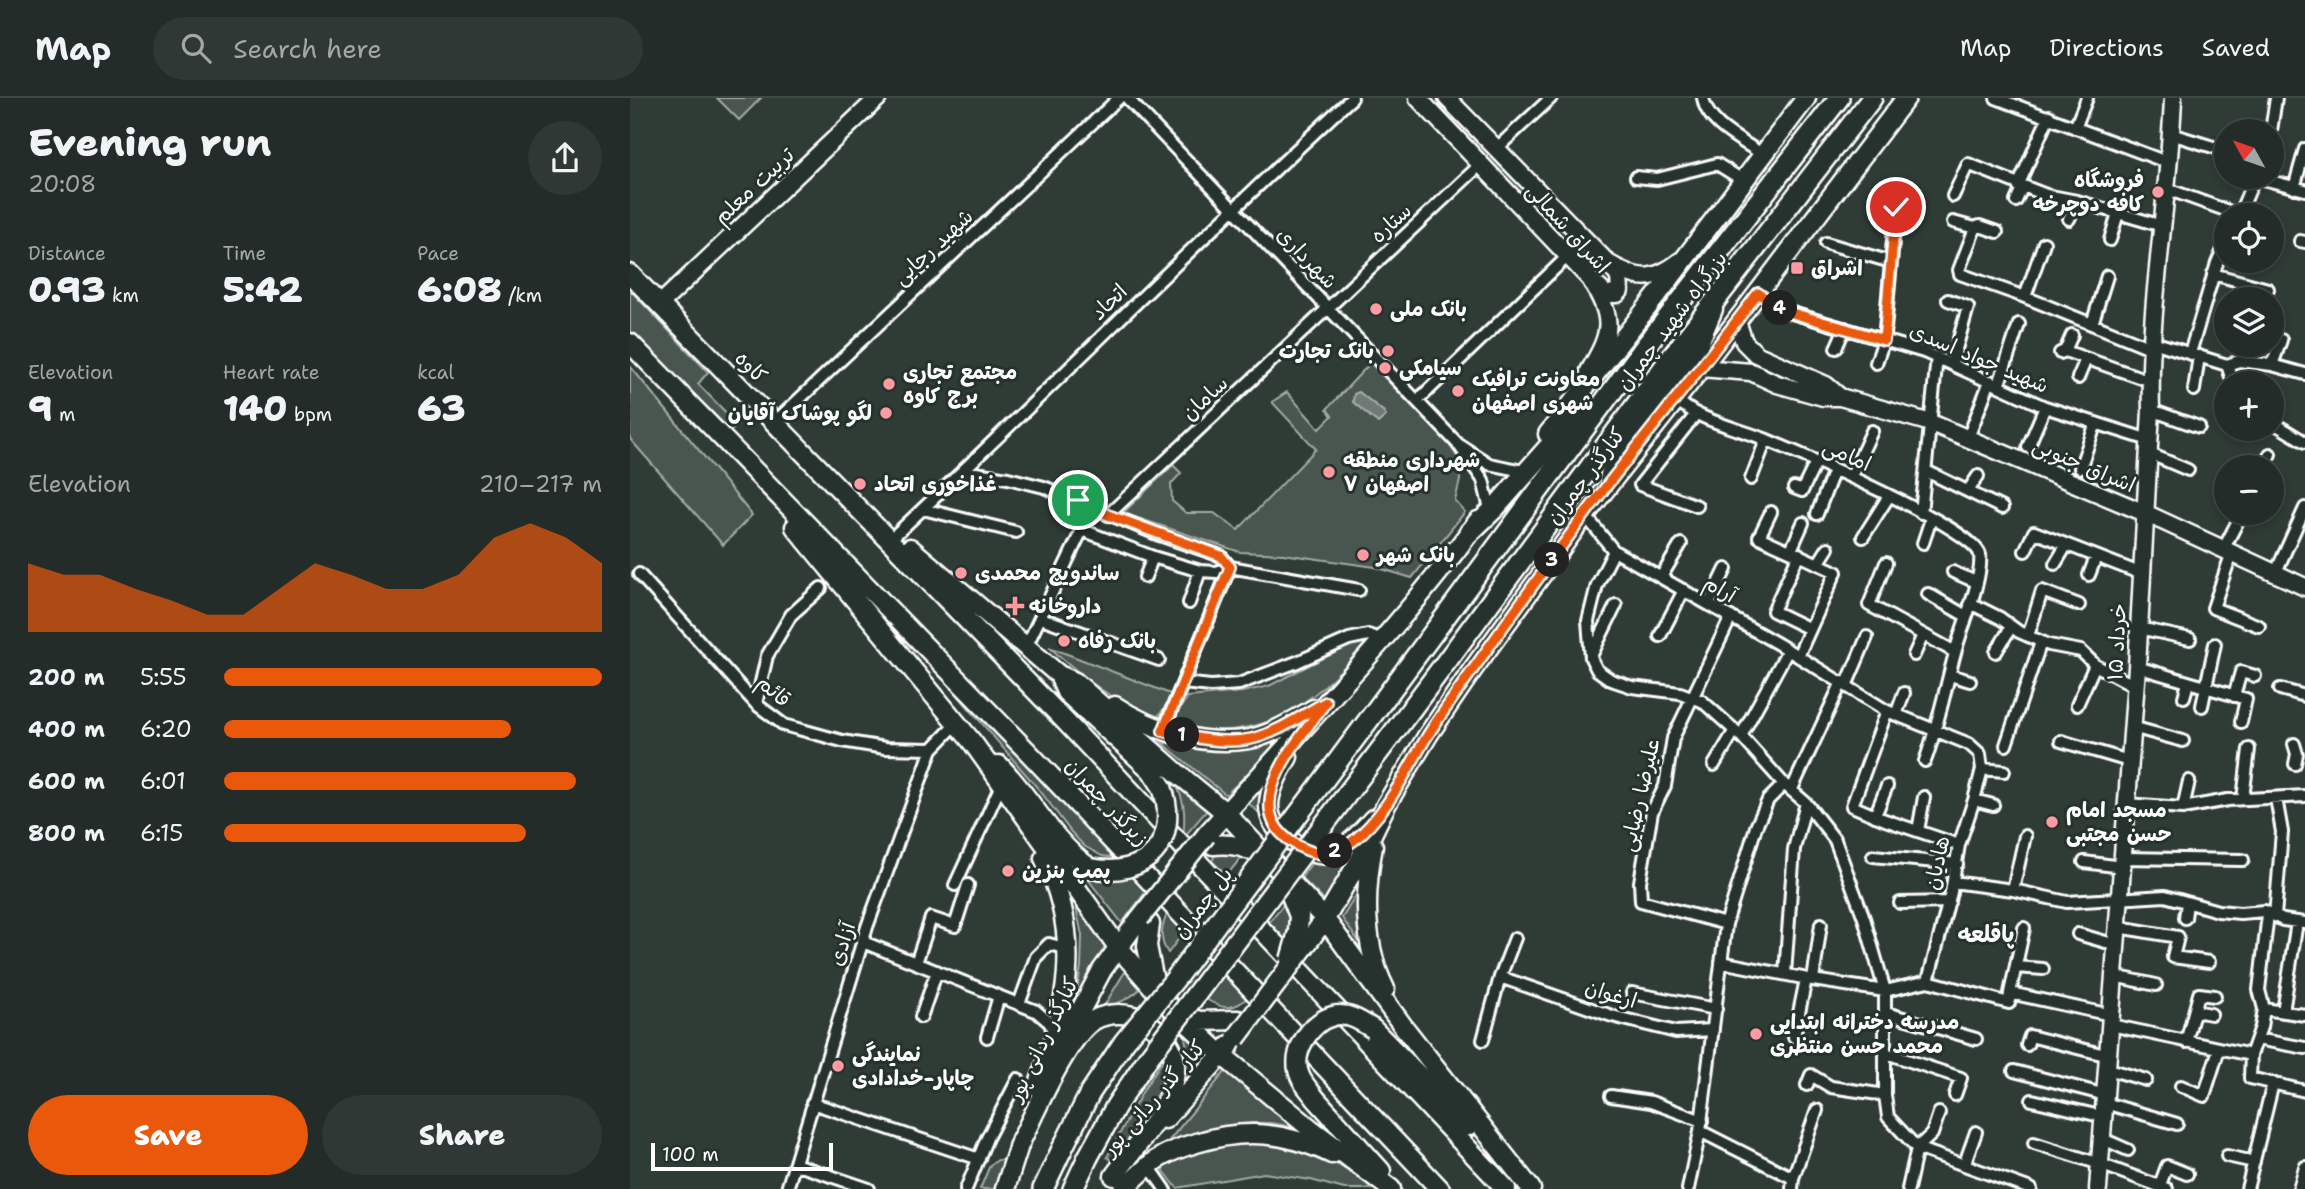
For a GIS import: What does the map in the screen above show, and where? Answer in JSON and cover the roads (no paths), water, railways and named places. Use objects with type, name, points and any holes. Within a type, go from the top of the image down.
[{"type":"highway","name":"بزرگراه شهید چمران","points":[[1391,690],[1647,344],[1839,98]]},
{"type":"highway","name":"بزرگراه شهید چمران","points":[[1073,1189],[1116,1106],[1156,1048],[1718,298],[1872,98]]},
{"type":"highway","points":[[1825,159],[1886,98]]},
{"type":"highway","points":[[1470,532],[1569,424],[1604,403]]},
{"type":"highway","name":"پل چمران","points":[[1043,1189],[1090,1093],[1124,1042],[1176,978],[1391,690]]},
{"type":"main road","name":"تربیت معلم","points":[[659,305],[878,98]]},
{"type":"main road","name":"اشراق شمالی","points":[[1418,98],[1590,279],[1603,301],[1608,317],[1608,333],[1601,353],[1567,411]]},
{"type":"main road","name":"اشراق شمالی","points":[[1447,98],[1608,263],[1628,275],[1655,275],[1667,271],[1687,255]]},
{"type":"main road","points":[[1157,992],[1147,946],[1145,921],[1164,889],[1178,871],[1210,840],[1226,813],[1439,575],[1489,505],[1567,411],[1806,98]]},
{"type":"main road","name":"کنارگذر چمران","points":[[1305,935],[1325,919],[1428,735],[1585,515],[1701,368],[1906,98]]},
{"type":"main road","name":"۱۵ خرداد","points":[[2098,1189],[2137,667],[2151,410],[2150,381],[2173,98]]},
{"type":"main road","points":[[1590,279],[1605,294],[1617,294],[1621,286],[1619,277],[1608,263]]},
{"type":"main road","name":"کاوه","points":[[630,274],[840,490]]},
{"type":"main road","points":[[1608,484],[1614,454],[1698,345],[1718,298]]},
{"type":"main road","name":"اشراق جنوبی","points":[[1737,321],[1744,342],[1756,354],[1826,385],[1840,397]]},
{"type":"main road","points":[[630,343],[735,451],[835,577],[957,723],[1118,947],[1157,992],[1222,1055],[1311,1129],[1389,1187]]},
{"type":"main road","name":"اشراق جنوبی","points":[[1701,368],[1751,372],[1777,384],[1823,397],[1840,397],[1931,423],[2145,513],[2305,587]]},
{"type":"main road","name":"زیرگذر چمران","points":[[735,451],[1029,753],[1440,1189]]},
{"type":"main road","points":[[840,490],[1059,676],[1075,682],[1226,813],[1325,919],[1403,1026],[1531,1189]]},
{"type":"main road","name":"زیرگذر چمران","points":[[840,490],[1064,720],[1506,1189]]},
{"type":"main road","points":[[957,723],[1016,782],[1073,856],[1090,868],[1109,872],[1127,869],[1158,849],[1169,820],[1168,804],[1162,787],[1151,770],[1066,692],[1059,676]]},
{"type":"main road","points":[[1086,693],[1104,699],[1135,719],[1163,731],[1190,737],[1250,739],[1272,732],[1326,702]]},
{"type":"main road","points":[[1326,702],[1272,783],[1268,807],[1273,824],[1289,841],[1314,854],[1331,854],[1353,840],[1386,806]]},
{"type":"main road","points":[[1386,806],[1374,842],[1367,889],[1371,949],[1377,972],[1403,1026]]},
{"type":"main road","points":[[1018,1147],[1054,1037],[1069,966],[1066,917],[1054,877],[1022,811]]},
{"type":"main road","points":[[1210,840],[1243,846],[1264,856]]},
{"type":"main road","points":[[1176,1013],[1237,1029],[1266,999],[1287,970],[1305,935],[1294,898],[1282,875]]},
{"type":"main road","name":"کنارگذر ردانی پور","points":[[1004,1189],[1018,1147],[1067,1032],[1118,947],[1145,921]]},
{"type":"main road","points":[[1018,1147],[1071,1045],[1093,1020],[1115,1013],[1139,1017],[1161,1031],[1173,1049],[1177,1063],[1175,1082],[1167,1102],[1115,1185]]},
{"type":"main road","points":[[1389,1187],[1300,1076],[1297,1053],[1316,1026],[1334,1015],[1354,1017],[1373,1029],[1531,1189]]},
{"type":"main road","name":"کنار گذر ردانی پور","points":[[1115,1185],[1222,1055],[1237,1029]]},
{"type":"main road","points":[[1115,1185],[1181,1147],[1242,1133],[1273,1135],[1307,1142],[1389,1187]]},
{"type":"street","name":"شهید رجایی","points":[[774,423],[1119,98]]},
{"type":"street","name":"شهرداری","points":[[1127,98],[1458,444],[1483,480],[1489,505]]},
{"type":"street","name":"اتحاد","points":[[895,535],[964,471],[1232,208],[1352,98]]},
{"type":"street","points":[[1496,149],[1551,98]]},
{"type":"street","points":[[1703,98],[1705,111],[1716,122],[1763,155]]},
{"type":"street","points":[[1996,98],[2169,163]]},
{"type":"street","points":[[2075,128],[2087,98]]},
{"type":"street","points":[[2273,119],[2276,98]]},
{"type":"street","points":[[2016,201],[2049,116]]},
{"type":"street","points":[[2171,134],[2214,147]]},
{"type":"street","points":[[2300,189],[2305,149]]},
{"type":"street","name":"ستاره","points":[[1328,309],[1481,164]]},
{"type":"street","points":[[1636,177],[1657,179],[1717,164],[1744,181]]},
{"type":"street","points":[[1953,196],[1966,165],[2020,187],[2162,226]]},
{"type":"street","points":[[2167,189],[2214,206]]},
{"type":"street","points":[[2069,219],[2077,201]]},
{"type":"street","points":[[1876,363],[1884,340],[1896,207]]},
{"type":"street","points":[[2110,240],[2118,213]]},
{"type":"street","points":[[1953,222],[1997,232]]},
{"type":"street","points":[[1975,228],[1959,272],[2153,346],[2194,354],[2227,365],[2239,361],[2272,365],[2305,374]]},
{"type":"street","points":[[1826,243],[1891,262]]},
{"type":"street","points":[[2025,297],[2043,243]]},
{"type":"street","points":[[1417,401],[1568,256]]},
{"type":"street","points":[[2194,390],[2194,354],[2213,274],[2261,287]]},
{"type":"street","points":[[2092,324],[2107,276]]},
{"type":"street","name":"شهید جواد اسدی","points":[[1758,293],[1782,310],[1952,363],[2045,407],[2096,423],[2149,447],[2188,470]]},
{"type":"street","points":[[1948,300],[1968,307],[1952,363]]},
{"type":"street","name":"سامان","points":[[1108,515],[1328,309]]},
{"type":"street","points":[[1968,438],[2019,324]]},
{"type":"street","points":[[1836,348],[1845,328]]},
{"type":"street","points":[[2072,335],[2063,352],[2150,381]]},
{"type":"street","points":[[1923,543],[1926,471],[1937,357]]},
{"type":"street","points":[[2272,365],[2275,357]]},
{"type":"street","points":[[2078,377],[2086,359]]},
{"type":"street","points":[[2227,365],[2229,371]]},
{"type":"street","points":[[1675,399],[1696,414],[1640,485],[1698,506]]},
{"type":"street","points":[[2028,447],[2045,407]]},
{"type":"street","points":[[2151,410],[2199,427]]},
{"type":"street","name":"امامی","points":[[1696,414],[1766,440],[1851,477],[1926,516],[1976,546],[1980,555],[1976,582]]},
{"type":"street","points":[[2080,468],[2096,423]]},
{"type":"street","points":[[2284,429],[2305,442]]},
{"type":"street","points":[[1851,477],[1872,431]]},
{"type":"street","points":[[1751,479],[1766,440]]},
{"type":"street","name":"شهرداری","points":[[1458,444],[1489,464],[1518,470]]},
{"type":"street","points":[[1794,488],[1802,491],[1816,462]]},
{"type":"street","points":[[1817,514],[1834,470]]},
{"type":"street","points":[[964,471],[1044,487],[1108,515],[1221,556],[1230,567]]},
{"type":"street","points":[[1926,471],[2003,508]]},
{"type":"street","points":[[1968,491],[1978,476]]},
{"type":"street","points":[[1863,537],[1889,496]]},
{"type":"street","points":[[2276,572],[2305,508]]},
{"type":"street","points":[[923,509],[1016,532]]},
{"type":"street","points":[[1714,765],[1810,629],[1836,572],[1759,537],[1771,512]]},
{"type":"street","name":"آرام","points":[[1585,515],[1614,551],[1892,713],[1969,744],[1980,754]]},
{"type":"street","points":[[1804,523],[1773,611],[1810,629]]},
{"type":"street","points":[[2237,525],[2213,608],[2259,626]]},
{"type":"street","points":[[1026,648],[1082,530],[1153,557],[1200,571],[1217,572],[1230,567],[1359,590]]},
{"type":"street","points":[[2025,551],[2034,532],[2142,575]]},
{"type":"street","points":[[1661,577],[1681,544]]},
{"type":"street","points":[[2055,565],[2066,546]]},
{"type":"street","points":[[1818,564],[1828,548]]},
{"type":"street","points":[[1614,551],[1598,585],[1588,621],[1591,658],[1597,670],[1611,680],[1632,687],[1680,693],[1702,701],[1738,733],[1806,803],[1838,846],[1864,918],[1885,991],[1885,1095],[1888,1117],[1917,1148],[1965,1163],[2002,1185],[2031,1189]]},
{"type":"street","points":[[1145,577],[1153,557]]},
{"type":"street","points":[[2089,575],[2096,557]]},
{"type":"street","points":[[1886,563],[1869,605],[1955,652]]},
{"type":"street","points":[[1163,731],[1230,567]]},
{"type":"street","points":[[1709,604],[1727,569]]},
{"type":"street","points":[[1189,603],[1200,571]]},
{"type":"street","points":[[1925,761],[1936,731],[1955,652],[1976,582],[1953,572]]},
{"type":"street","name":"قائم","points":[[639,573],[756,704],[784,725],[842,741],[885,748],[932,749]]},
{"type":"street","points":[[756,704],[767,656],[791,615],[821,588]]},
{"type":"street","points":[[1660,636],[1684,590]]},
{"type":"street","points":[[2028,636],[2042,591],[2079,605]]},
{"type":"street","points":[[1927,594],[1966,616]]},
{"type":"street","points":[[1970,603],[2041,642],[2081,651],[2095,665],[2135,686]]},
{"type":"street","points":[[1591,658],[1616,605]]},
{"type":"street","points":[[1691,698],[1731,617]]},
{"type":"street","points":[[1041,618],[1159,660]]},
{"type":"street","points":[[1996,652],[2011,627]]},
{"type":"street","points":[[2139,628],[2189,639]]},
{"type":"street","points":[[1183,682],[1211,686],[1239,684],[1349,639],[1368,635],[1383,640]]},
{"type":"street","points":[[1914,655],[1923,635]]},
{"type":"street","points":[[1688,1189],[1701,1126],[1726,924],[1756,827],[1769,800],[1788,786],[1867,637]]},
{"type":"street","points":[[2006,745],[2041,642]]},
{"type":"street","points":[[2202,706],[2215,644]]},
{"type":"street","points":[[2077,705],[2095,665]]},
{"type":"street","points":[[2137,667],[2240,698]]},
{"type":"street","points":[[2241,722],[2241,672],[2255,676]]},
{"type":"street","points":[[1950,675],[1970,681]]},
{"type":"street","points":[[2184,697],[2188,683]]},
{"type":"street","points":[[2280,689],[2305,696]]},
{"type":"street","points":[[1905,693],[1892,713],[1852,806],[1959,845]]},
{"type":"street","name":"علیرضا رضایی","points":[[1691,698],[1673,738],[1665,786],[1652,812],[1640,882],[1641,901],[1726,924]]},
{"type":"street","name":"آزادی","points":[[787,1189],[863,942],[932,749],[957,723]]},
{"type":"street","points":[[2132,727],[2183,741]]},
{"type":"street","points":[[2061,741],[2129,761]]},
{"type":"street","points":[[2243,800],[2249,749]]},
{"type":"street","name":"هادیان","points":[[1928,981],[1957,864],[1959,845],[1975,800],[1982,769],[1980,754]]},
{"type":"street","points":[[1982,769],[2004,771]]},
{"type":"street","points":[[2183,808],[2189,781]]},
{"type":"street","points":[[956,885],[1002,783]]},
{"type":"street","points":[[1875,816],[1887,786]]},
{"type":"street","points":[[2126,804],[2183,808],[2228,800],[2305,796]]},
{"type":"street","points":[[1918,831],[1924,797]]},
{"type":"street","points":[[2276,798],[2282,832],[2259,990],[2264,1009],[2250,1055],[2250,1078],[2305,1091]]},
{"type":"street","points":[[1975,800],[1993,805]]},
{"type":"street","points":[[1785,974],[1794,849],[1806,803]]},
{"type":"street","points":[[2013,890],[2025,836]]},
{"type":"street","points":[[1873,856],[1957,864]]},
{"type":"street","points":[[2084,862],[2243,860]]},
{"type":"street","points":[[1953,881],[2067,902],[2165,896],[2218,911],[2265,911],[2283,920],[2301,923],[2283,1012]]},
{"type":"street","points":[[916,963],[931,918],[955,926],[968,885]]},
{"type":"street","points":[[1900,903],[1948,902]]},
{"type":"street","points":[[2185,918],[2187,903]]},
{"type":"street","points":[[1794,1037],[1821,924]]},
{"type":"street","points":[[2118,926],[2178,936],[2173,957],[2209,962]]},
{"type":"street","points":[[1721,962],[1885,991],[1928,981],[2009,1003],[2024,928]]},
{"type":"street","points":[[2078,934],[2116,945]]},
{"type":"street","points":[[1483,1040],[1500,977],[1515,938]]},
{"type":"street","points":[[863,942],[1036,1010],[1050,1023],[1054,1037]]},
{"type":"street","points":[[1019,1003],[1036,957],[1049,944],[1068,949]]},
{"type":"street","points":[[2016,967],[2043,969]]},
{"type":"street","points":[[920,1017],[937,971]]},
{"type":"street","points":[[2114,976],[2157,985]]},
{"type":"street","name":"ارغوان","points":[[1500,977],[1612,1016],[1676,1032],[1713,1030]]},
{"type":"street","points":[[1632,993],[1716,1009]]},
{"type":"street","points":[[2010,993],[2186,1042],[2250,1055]]},
{"type":"street","points":[[2186,1042],[2199,994],[2215,996]]},
{"type":"street","points":[[986,1037],[999,996]]},
{"type":"street","points":[[1036,1010],[1050,1009],[1062,1003]]},
{"type":"street","points":[[2264,1009],[2305,1015]]},
{"type":"street","points":[[2195,1011],[2211,1014]]},
{"type":"street","points":[[1886,1013],[1976,1039]]},
{"type":"street","points":[[2027,1045],[2030,1036],[2108,1063],[2146,1080]]},
{"type":"street","points":[[2257,1039],[2305,1048]]},
{"type":"street","points":[[2181,1086],[2204,1096],[2219,1049]]},
{"type":"street","points":[[1886,1053],[1961,1078],[1955,1095]]},
{"type":"street","points":[[2014,1071],[2105,1105],[2177,1124]]},
{"type":"street","points":[[1807,1085],[1811,1075],[1830,1087],[1885,1095]]},
{"type":"street","points":[[965,1189],[1018,1079]]},
{"type":"street","points":[[2247,1189],[2273,1083]]},
{"type":"street","points":[[1611,1096],[1651,1102],[1701,1126],[1793,1186],[1817,1110]]},
{"type":"street","points":[[2032,1100],[2105,1105]]},
{"type":"street","points":[[812,1103],[979,1159]]},
{"type":"street","points":[[1908,1189],[1917,1148],[1932,1134],[1939,1113]]},
{"type":"street","points":[[1965,1163],[1976,1132]]},
{"type":"street","points":[[2103,1139],[2128,1150]]},
{"type":"street","points":[[2034,1143],[2163,1187],[2167,1166],[2188,1174]]},
{"type":"street","points":[[2227,1156],[2254,1162]]},
{"type":"street","points":[[794,1164],[869,1189]]},
{"type":"street","points":[[1149,1166],[1165,1189]]},
{"type":"street","points":[[2302,1184],[2305,1167]]},
{"type":"place","name":"فروشگاه کافه دوچرخه","points":[[2158,192]]},
{"type":"place","name":"اشراق","points":[[1797,268]]},
{"type":"place","name":"بانک ملی","points":[[1376,309]]},
{"type":"place","name":"بانک تجارت","points":[[1388,351]]},
{"type":"place","name":"سیامکی","points":[[1385,368]]},
{"type":"place","name":"مجتمع تجاری برج کاوه","points":[[889,384]]},
{"type":"place","name":"معاونت ترافیک شهری اصفهان","points":[[1458,391]]},
{"type":"place","name":"لگو پوشاک آقایان","points":[[886,413]]},
{"type":"place","name":"شهرداری منطقه ۷ اصفهان","points":[[1329,472]]},
{"type":"place","name":"غذاخوری اتحاد","points":[[860,484]]},
{"type":"place","name":"بانک شهر","points":[[1363,555]]},
{"type":"place","name":"ساندویچ محمدی","points":[[961,573]]},
{"type":"place","name":"داروخانه","points":[[1015,606]]},
{"type":"place","name":"بانک رفاه","points":[[1064,641]]},
{"type":"place","name":"مسجد امام حسن مجتبی","points":[[2052,822]]},
{"type":"place","name":"پمپ بنزین","points":[[1008,871]]},
{"type":"place","name":"مدرسه دخترانه ابتدایی محمد حسن منتظری","points":[[1756,1034]]},
{"type":"place","name":"نمایندگی چاپار-خدادادی","points":[[838,1066]]},
{"type":"district","name":"پاقلعه","points":[[1986,934]]}]
